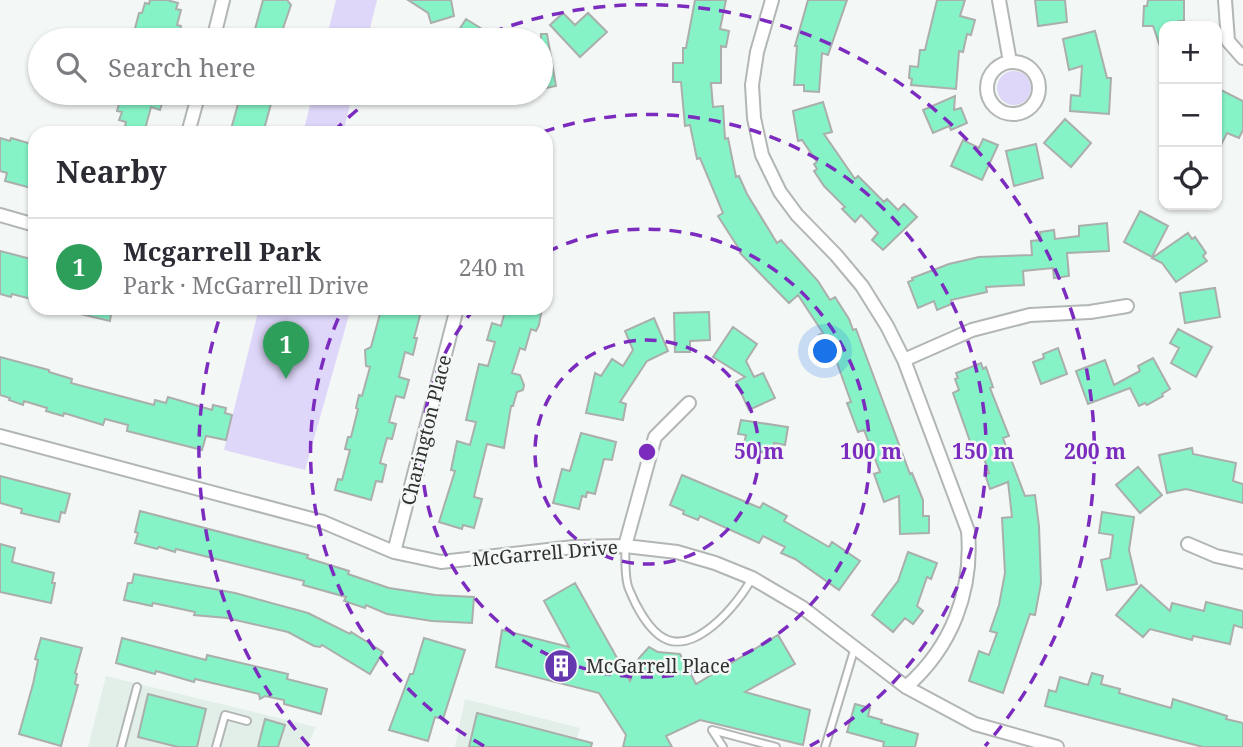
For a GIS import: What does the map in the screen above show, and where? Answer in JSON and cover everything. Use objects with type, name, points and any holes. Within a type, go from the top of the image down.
[{"type":"street","points":[[216,28],[223,0]]},
{"type":"street","points":[[772,0],[757,52],[752,85],[754,118],[762,155],[780,192],[797,215],[862,286],[887,326],[904,360],[968,531],[970,554],[967,587],[956,619],[944,641],[906,687]]},
{"type":"street","points":[[999,0],[1010,62]]},
{"type":"street","points":[[1225,0],[1228,41],[1243,58]]},
{"type":"street","points":[[1010,62],[1026,65],[1038,78],[1040,86],[1039,95],[1030,109],[1014,114],[997,109],[988,94],[989,77],[994,70],[1010,62]]},
{"type":"street","points":[[190,126],[196,105]]},
{"type":"street","points":[[0,215],[28,223]]},
{"type":"street","points":[[904,360],[972,330],[1030,315],[1090,312],[1127,306]]},
{"type":"street","name":"Charington Place","points":[[394,552],[455,315]]},
{"type":"street","points":[[625,546],[655,437],[689,402]]},
{"type":"street","name":"McGarrell Drive","points":[[0,436],[323,522],[394,552],[442,562],[574,547],[625,546],[677,552],[715,563],[752,578],[803,608],[906,687],[975,724],[1018,742],[1057,747]]},
{"type":"street","points":[[1188,544],[1216,556],[1243,562]]},
{"type":"lane","points":[[625,546],[628,587],[643,616],[660,636],[673,641],[691,638],[721,620],[739,601],[752,578]]},
{"type":"lane","points":[[825,747],[855,648]]},
{"type":"lane","points":[[121,747],[137,687]]},
{"type":"lane","points":[[216,747],[225,715],[247,721]]},
{"type":"lane","points":[[723,747],[712,730],[776,747]]},
{"type":"shaded area","points":[[336,0],[377,0],[370,28],[329,28]]},
{"type":"shaded area","points":[[1014,71],[1026,76],[1031,88],[1026,100],[1014,105],[1002,100],[997,88],[1002,76]]},
{"type":"shaded area","points":[[310,105],[350,105],[345,126],[305,126]]},
{"type":"shaded area","points":[[257,315],[349,315],[305,470],[224,450]]},
{"type":"shaded area","points":[[106,676],[316,727],[307,747],[88,747]]},
{"type":"shaded area","points":[[465,699],[580,728],[574,747],[455,747]]},
{"type":"building","points":[[150,0],[178,3],[176,9],[181,10],[177,25],[180,28],[135,28],[139,13],[142,13],[145,3],[149,4]]},
{"type":"building","points":[[263,0],[287,0],[291,5],[283,28],[255,28]]},
{"type":"building","points":[[408,0],[451,0],[454,16],[431,23],[428,13]]},
{"type":"building","points":[[695,0],[726,0],[720,29],[729,31],[726,47],[721,46],[721,83],[711,83],[713,107],[723,106],[725,139],[728,138],[736,177],[739,176],[777,243],[781,240],[818,281],[830,300],[835,297],[853,330],[856,329],[910,474],[912,473],[923,500],[923,516],[929,516],[929,533],[900,534],[899,496],[884,502],[874,474],[880,472],[864,430],[858,432],[836,360],[830,363],[819,335],[823,333],[798,295],[789,303],[740,253],[718,216],[723,213],[700,158],[697,159],[690,125],[685,126],[681,82],[673,82],[673,63],[683,63],[683,48],[686,48]]},
{"type":"building","points":[[808,0],[847,0],[828,55],[822,53],[819,92],[804,91],[804,85],[794,85],[795,46]]},
{"type":"building","points":[[937,0],[965,0],[960,16],[975,20],[971,35],[967,34],[963,52],[959,51],[956,89],[911,85],[912,79],[909,78],[910,66],[918,67],[920,50],[925,50]]},
{"type":"building","points":[[1035,0],[1065,0],[1067,22],[1038,26]]},
{"type":"building","points":[[1148,0],[1184,0],[1184,21],[1159,21],[1159,43],[1153,26],[1143,26],[1144,6],[1147,6]]},
{"type":"building","points":[[563,13],[575,25],[588,13],[607,32],[580,57],[550,25]]},
{"type":"building","points":[[466,19],[481,28],[460,28]]},
{"type":"building","points":[[1095,31],[1107,78],[1111,78],[1109,114],[1070,111],[1071,95],[1080,96],[1082,66],[1069,70],[1063,39]]},
{"type":"building","points":[[1222,90],[1243,101],[1243,130],[1239,138],[1227,133],[1222,143]]},
{"type":"building","points":[[955,96],[954,110],[961,108],[967,123],[951,130],[949,126],[933,133],[923,110]]},
{"type":"building","points":[[823,102],[832,132],[824,134],[855,179],[858,176],[884,202],[887,199],[898,210],[904,204],[917,217],[883,250],[872,240],[878,233],[861,215],[855,222],[842,209],[845,207],[824,186],[814,171],[817,169],[814,164],[817,162],[802,140],[798,141],[793,111]]},
{"type":"building","points":[[119,105],[161,105],[160,110],[151,107],[146,126],[125,126],[126,122],[119,120],[122,112],[117,111]]},
{"type":"building","points":[[238,105],[271,105],[265,126],[232,126]]},
{"type":"building","points":[[1065,119],[1091,143],[1071,167],[1044,143]]},
{"type":"building","points":[[0,138],[28,143],[28,187],[5,181],[7,173],[0,171]]},
{"type":"building","points":[[983,139],[998,145],[982,180],[951,166],[963,140],[979,148]]},
{"type":"building","points":[[1036,144],[1043,178],[1014,186],[1006,151]]},
{"type":"building","points":[[1140,211],[1168,226],[1152,257],[1124,242]]},
{"type":"building","points":[[1107,223],[1109,251],[1067,253],[1069,276],[1054,278],[1053,268],[1023,271],[1024,285],[986,287],[987,292],[951,300],[952,304],[937,310],[934,301],[918,308],[908,282],[949,264],[979,257],[1032,255],[1031,241],[1041,240],[1040,232],[1054,230],[1055,239],[1079,236],[1079,226]]},
{"type":"building","points":[[1188,233],[1192,239],[1195,237],[1206,253],[1203,256],[1207,261],[1176,282],[1162,263],[1152,258]]},
{"type":"building","points":[[0,251],[28,258],[28,298],[0,294]]},
{"type":"building","points":[[1215,288],[1220,317],[1185,323],[1180,293]]},
{"type":"building","points":[[709,312],[710,340],[690,341],[690,352],[675,352],[674,313]]},
{"type":"building","points":[[84,315],[111,315],[110,321]]},
{"type":"building","points":[[380,315],[420,315],[413,355],[405,352],[399,377],[409,380],[404,398],[396,396],[389,422],[396,424],[392,439],[387,438],[380,463],[386,465],[382,482],[376,481],[371,500],[335,490],[338,479],[342,480],[350,450],[345,449],[348,437],[351,437],[359,395],[362,396],[370,367],[366,366],[365,350],[371,347]]},
{"type":"building","points":[[504,315],[541,315],[536,331],[531,329],[525,350],[520,348],[512,373],[520,375],[524,385],[523,390],[517,392],[511,406],[504,448],[487,444],[474,497],[482,499],[474,528],[463,525],[462,529],[439,522],[455,471],[451,470],[457,441],[470,445],[476,422],[466,420],[479,364],[488,366],[495,342],[487,340],[492,323],[501,326]]},
{"type":"building","points":[[654,318],[668,351],[647,361],[620,402],[626,404],[623,420],[586,413],[595,373],[601,376],[612,359],[623,366],[633,350],[625,331]]},
{"type":"building","points":[[733,327],[757,344],[746,361],[754,377],[763,373],[775,398],[749,410],[736,382],[745,377],[713,357]]},
{"type":"building","points":[[1178,329],[1212,347],[1196,377],[1171,363],[1179,348],[1170,343]]},
{"type":"building","points":[[1058,348],[1067,374],[1041,384],[1033,362]]},
{"type":"building","points":[[0,357],[49,370],[72,379],[71,383],[154,405],[155,400],[166,403],[168,397],[212,410],[213,405],[226,408],[225,413],[232,415],[226,440],[206,436],[202,450],[127,431],[128,425],[105,419],[103,425],[64,413],[63,416],[46,411],[47,408],[24,401],[23,405],[9,400],[10,398],[0,395]]},
{"type":"building","points":[[1153,358],[1170,389],[1162,394],[1163,396],[1147,405],[1145,403],[1139,406],[1130,388],[1088,404],[1076,371],[1105,360],[1114,385],[1140,371],[1138,366]]},
{"type":"building","points":[[981,363],[983,369],[986,367],[993,387],[990,388],[1009,436],[1003,438],[1025,496],[1035,495],[1039,526],[1041,583],[1035,615],[1030,614],[1003,693],[969,681],[979,651],[989,655],[997,633],[990,631],[999,605],[1005,573],[1002,518],[1012,517],[1008,482],[990,489],[985,474],[989,473],[980,447],[973,450],[953,393],[959,390],[956,373]]},
{"type":"building","points":[[741,420],[788,427],[785,445],[774,443],[772,454],[743,449],[746,435],[738,434]]},
{"type":"building","points":[[581,433],[616,442],[612,460],[604,459],[595,494],[587,492],[586,497],[582,496],[579,509],[553,503],[562,469],[570,471]]},
{"type":"building","points":[[1192,448],[1193,454],[1236,463],[1233,481],[1243,484],[1243,503],[1186,489],[1167,493],[1159,455]]},
{"type":"building","points":[[1138,467],[1162,495],[1140,513],[1116,485]]},
{"type":"building","points":[[682,475],[760,508],[763,503],[787,516],[784,521],[829,547],[832,542],[860,561],[839,590],[795,559],[781,553],[785,547],[763,536],[759,543],[700,516],[698,520],[683,514],[684,511],[670,505]]},
{"type":"building","points":[[0,476],[70,494],[65,513],[61,512],[59,522],[21,513],[22,509],[0,503]]},
{"type":"building","points":[[140,511],[308,555],[307,558],[349,571],[348,574],[389,588],[435,595],[474,597],[472,623],[432,621],[387,614],[366,605],[365,608],[344,601],[346,597],[303,585],[304,581],[176,549],[175,552],[135,543]]},
{"type":"building","points":[[1102,512],[1134,517],[1129,550],[1137,584],[1107,590],[1101,560],[1110,558],[1113,535],[1099,533]]},
{"type":"building","points":[[0,544],[15,548],[12,562],[54,573],[51,603],[0,592]]},
{"type":"building","points":[[908,552],[937,563],[931,579],[927,577],[917,606],[923,611],[913,624],[905,618],[893,632],[872,615],[898,581]]},
{"type":"building","points":[[134,574],[235,593],[308,613],[350,634],[351,632],[383,652],[370,674],[322,645],[314,646],[288,632],[227,618],[194,615],[195,612],[153,603],[152,606],[124,600],[128,583],[132,583]]},
{"type":"building","name":"McGarrell Place","points":[[575,583],[630,681],[639,658],[649,647],[658,652],[680,654],[696,684],[778,635],[795,664],[745,692],[810,710],[803,745],[700,720],[666,736],[672,747],[623,747],[626,735],[599,693],[496,667],[502,630],[569,647],[544,601]]},
{"type":"building","points":[[1141,585],[1170,611],[1172,603],[1204,611],[1206,602],[1243,611],[1243,628],[1234,625],[1230,644],[1193,636],[1192,640],[1150,629],[1143,637],[1116,615]]},
{"type":"building","points":[[41,638],[82,648],[75,673],[75,684],[78,685],[61,746],[19,734],[33,684],[38,660],[35,659]]},
{"type":"building","points":[[122,638],[206,660],[207,655],[288,674],[287,679],[327,689],[321,714],[284,704],[284,700],[265,696],[260,699],[259,694],[195,679],[194,682],[156,671],[155,674],[116,663]]},
{"type":"building","points":[[424,638],[465,650],[443,719],[435,717],[428,741],[389,730],[410,674],[413,674]]},
{"type":"building","points":[[1092,673],[1103,676],[1101,684],[1120,689],[1119,693],[1171,708],[1173,699],[1243,723],[1243,747],[1203,747],[1045,706],[1049,690],[1056,692],[1060,677],[1088,685]]},
{"type":"building","points":[[148,694],[206,709],[197,747],[178,747],[138,737]]},
{"type":"building","points":[[855,704],[870,708],[868,716],[882,720],[881,723],[918,734],[915,747],[883,747],[884,742],[847,732]]},
{"type":"building","points":[[477,713],[592,743],[591,747],[469,747]]},
{"type":"building","points":[[265,719],[285,725],[278,747],[258,747]]},
{"type":"place","name":"Mcgarrell Park","points":[[286,379]]},
{"type":"place","name":"McGarrell Place","points":[[561,666]]}]
